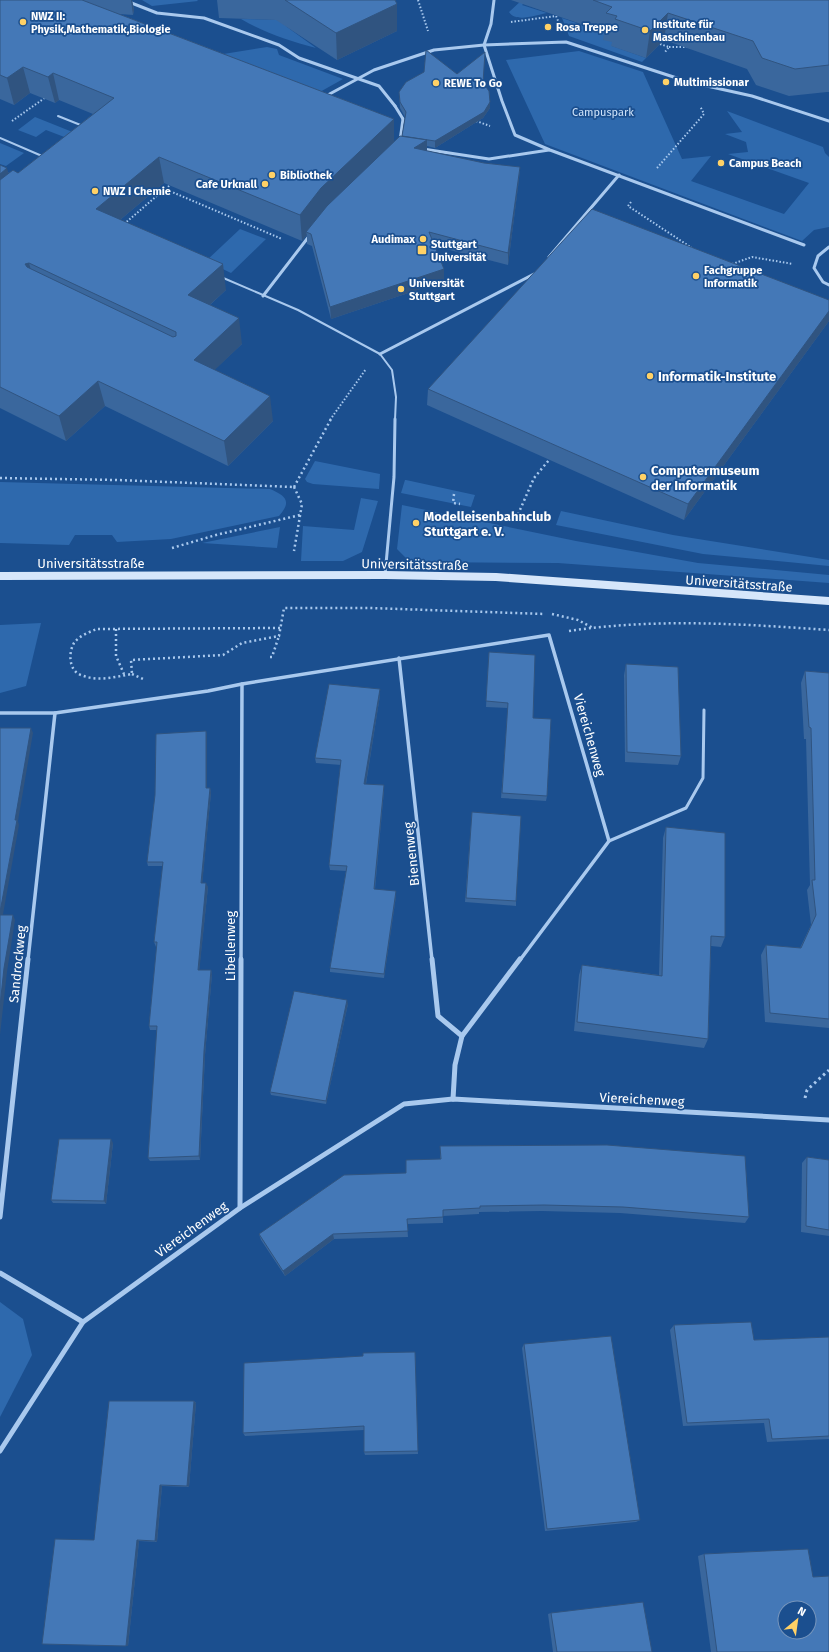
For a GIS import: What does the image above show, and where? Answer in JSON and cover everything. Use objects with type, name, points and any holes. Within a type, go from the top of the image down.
[{"type":"street","points":[[124,0],[157,13],[204,18],[279,45],[299,58],[379,86],[403,119],[399,145]]},
{"type":"street","points":[[494,0],[491,24],[484,45],[502,101],[515,135],[550,150],[804,245]]},
{"type":"street","points":[[318,101],[374,70],[434,50],[484,45],[566,42],[689,82],[752,96],[829,121]]},
{"type":"street","points":[[421,148],[489,159],[550,150]]},
{"type":"street","points":[[548,258],[619,175]]},
{"type":"street","points":[[263,296],[311,235]]},
{"type":"street","points":[[829,247],[818,256],[814,268],[824,282],[829,285]]},
{"type":"street","points":[[380,354],[532,276],[538,270]]},
{"type":"street","name":"Universitätsstraße","points":[[0,576],[385,575],[496,577],[829,601]]},
{"type":"street","points":[[0,713],[56,713],[208,691],[399,658],[549,635]]},
{"type":"street","name":"Viereichenweg","points":[[549,635],[609,842]]},
{"type":"street","name":"Bienenweg","points":[[399,658],[438,1016],[462,1036]]},
{"type":"street","name":"Libellenweg","points":[[240,1208],[242,684]]},
{"type":"street","name":"Sandrockweg","points":[[0,1217],[56,713]]},
{"type":"street","points":[[453,1099],[455,1065],[462,1036],[609,842]]},
{"type":"street","name":"Viereichenweg","points":[[0,1451],[83,1322],[240,1208],[404,1104],[453,1099],[829,1120]]},
{"type":"street","points":[[0,1273],[83,1322]]},
{"type":"lane","points":[[58,116],[84,126]]},
{"type":"lane","points":[[0,138],[47,159]]},
{"type":"lane","points":[[214,274],[298,310],[380,354],[392,370],[396,397],[394,477],[385,575]]},
{"type":"lane","points":[[609,842],[686,808],[703,778],[704,710]]},
{"type":"path","points":[[418,0],[434,50]]},
{"type":"path","points":[[669,47],[691,47]]},
{"type":"path","points":[[689,82],[704,114],[643,184],[628,206],[697,252]]},
{"type":"path","points":[[7,125],[51,94]]},
{"type":"path","points":[[472,119],[481,123]]},
{"type":"path","points":[[123,224],[177,180]]},
{"type":"path","points":[[165,190],[301,247]]},
{"type":"path","points":[[190,200],[195,195]]},
{"type":"path","points":[[728,266],[752,257],[814,268]]},
{"type":"path","points":[[294,487],[330,421],[362,373],[380,354]]},
{"type":"path","points":[[516,519],[534,478],[549,460]]},
{"type":"path","points":[[0,478],[117,480],[294,487]]},
{"type":"path","points":[[294,487],[302,504],[294,551]]},
{"type":"path","points":[[454,494],[453,503],[460,504]]},
{"type":"path","points":[[172,548],[216,535],[300,515]]},
{"type":"path","points":[[280,628],[97,629],[83,634],[74,643],[70,653],[70,665],[79,675],[101,680],[132,674],[131,660],[223,655],[242,644],[279,636],[284,608],[370,608],[556,614],[578,620],[593,628]]},
{"type":"path","points":[[549,635],[642,622],[743,625],[829,630]]},
{"type":"path","points":[[116,629],[116,656],[124,675]]},
{"type":"path","points":[[801,1118],[807,1090],[829,1070]]},
{"type":"green space","points":[[142,0],[197,0],[198,1],[152,6]]},
{"type":"green space","points":[[522,0],[525,2],[522,5],[547,13],[521,18],[512,15],[509,12]]},
{"type":"green space","points":[[562,18],[609,34],[614,43],[612,46],[646,58],[642,62],[569,36]]},
{"type":"green space","points":[[241,19],[282,20],[287,27],[316,48],[277,36]]},
{"type":"green space","points":[[267,47],[277,49],[279,55],[343,79],[311,97],[211,56]]},
{"type":"green space","name":"Campuspark","points":[[579,51],[643,72],[682,159],[711,156],[691,181],[784,214],[809,183],[728,154],[748,152],[746,142],[725,134],[742,132],[727,111],[823,147],[825,153],[829,157],[829,227],[814,230],[802,241],[545,144],[506,60]]},
{"type":"green space","points":[[35,117],[95,141],[88,146],[46,130],[36,137],[18,130]]},
{"type":"green space","points":[[0,143],[24,153],[6,166],[0,164]]},
{"type":"green space","points":[[240,229],[266,239],[231,273],[206,261]]},
{"type":"green space","points":[[315,461],[380,474],[379,489],[313,484],[307,482],[305,479]]},
{"type":"green space","points":[[405,480],[475,495],[471,507],[401,493]]},
{"type":"green space","points":[[0,482],[270,489],[280,494],[286,503],[279,516],[171,539],[117,542],[112,535],[75,535],[69,545],[0,543]]},
{"type":"green space","points":[[361,498],[378,501],[362,552],[343,561],[301,561],[303,526],[354,530]]},
{"type":"green space","points":[[402,505],[576,541],[698,563],[829,575],[829,583],[558,563],[418,562],[406,558],[397,549]]},
{"type":"green space","points":[[561,511],[673,535],[829,560],[829,566],[703,554],[556,525]]},
{"type":"green space","points":[[280,527],[277,548],[202,543]]},
{"type":"green space","points":[[41,623],[26,686],[0,693],[0,625]]},
{"type":"green space","points":[[0,1302],[23,1319],[32,1355],[0,1417]]},
{"type":"building","points":[[0,0],[82,0],[394,119],[321,188],[300,215],[159,157],[96,209],[223,264],[188,295],[239,318],[194,360],[270,396],[224,441],[98,381],[59,416],[0,387],[0,180],[13,170],[18,173],[114,98],[53,73],[48,77],[23,67],[7,78],[0,75]],"holes":[[[29,263],[176,332],[176,336],[173,337],[27,267],[25,264]]]},
{"type":"building","points":[[285,0],[395,0],[397,4],[336,33]]},
{"type":"building","points":[[593,0],[829,0],[829,65],[795,69],[762,58],[753,41],[668,13],[650,31],[615,19],[617,16],[606,13],[612,7]]},
{"type":"building","points":[[426,50],[457,74],[485,52],[483,83],[489,91],[490,102],[484,112],[435,141],[402,136],[406,112],[400,102],[399,92],[406,82],[424,72]]},
{"type":"building","name":"Audimax","points":[[400,136],[427,140],[414,148],[484,163],[520,167],[508,253],[429,232],[444,269],[330,307],[311,234],[306,232],[327,206]]},
{"type":"building","points":[[0,165],[7,168],[0,174]]},
{"type":"building","name":"Informatik-Institute","points":[[592,209],[829,300],[829,311],[688,504],[428,389]]},
{"type":"building","points":[[489,652],[535,655],[533,718],[551,719],[547,796],[502,793],[508,703],[486,701]]},
{"type":"building","points":[[626,664],[678,667],[681,756],[627,752]]},
{"type":"building","points":[[805,671],[829,673],[829,1019],[770,1013],[766,945],[801,948],[816,915],[812,880],[815,880],[811,728],[809,727]]},
{"type":"building","points":[[329,684],[380,689],[364,784],[384,785],[374,889],[396,891],[384,974],[330,968],[347,866],[329,865],[341,760],[315,758]]},
{"type":"building","points":[[0,728],[31,728],[15,820],[17,820],[0,912]]},
{"type":"building","points":[[206,731],[206,788],[210,788],[201,883],[206,883],[198,970],[211,970],[204,1051],[199,1156],[148,1158],[157,1026],[149,1026],[157,942],[154,942],[163,862],[147,862],[155,795],[156,734]]},
{"type":"building","points":[[472,812],[521,816],[516,901],[466,898]]},
{"type":"building","points":[[666,827],[725,833],[725,937],[711,936],[708,1039],[577,1022],[582,965],[662,976]]},
{"type":"building","points":[[0,915],[13,915],[4,968],[0,1006]]},
{"type":"building","points":[[294,991],[347,1000],[326,1101],[270,1092]]},
{"type":"building","points":[[59,1139],[111,1139],[104,1201],[51,1200]]},
{"type":"building","points":[[607,1145],[745,1156],[749,1217],[623,1207],[544,1205],[480,1206],[480,1208],[443,1210],[443,1217],[407,1219],[408,1231],[333,1234],[283,1271],[259,1234],[344,1175],[406,1173],[406,1160],[441,1159],[440,1146]]},
{"type":"building","points":[[807,1157],[829,1160],[829,1230],[806,1226]]},
{"type":"building","points":[[751,1322],[754,1340],[829,1337],[829,1436],[772,1439],[769,1419],[687,1423],[674,1325]]},
{"type":"building","points":[[611,1336],[640,1520],[547,1529],[524,1344]]},
{"type":"building","points":[[415,1352],[418,1451],[364,1452],[364,1426],[243,1433],[244,1363],[363,1356],[363,1353]]},
{"type":"building","points":[[109,1401],[194,1401],[187,1486],[160,1485],[155,1541],[137,1540],[126,1646],[42,1644],[55,1539],[94,1540]]},
{"type":"building","points":[[808,1549],[813,1577],[829,1576],[829,1652],[717,1652],[704,1554]]},
{"type":"building","points":[[643,1602],[652,1652],[557,1652],[551,1613]]},
{"type":"place","name":"NWZ II: Physik,Mathematik,Biologie","points":[[23,22]]},
{"type":"place","name":"Rosa Treppe","points":[[548,27]]},
{"type":"place","name":"Institute für Maschinenbau","points":[[645,30]]},
{"type":"place","name":"Multimissionar","points":[[666,82]]},
{"type":"place","name":"REWE To Go","points":[[436,83]]},
{"type":"place","name":"Campus Beach","points":[[721,163]]},
{"type":"place","name":"Bibliothek","points":[[272,175]]},
{"type":"place","name":"Cafe Urknall","points":[[265,184]]},
{"type":"place","name":"NWZ I Chemie","points":[[95,191]]},
{"type":"place","name":"Audimax","points":[[423,239]]},
{"type":"place","name":"Stuttgart Universität","points":[[422,250]]},
{"type":"place","name":"Fachgruppe Informatik","points":[[696,276]]},
{"type":"place","name":"Universität Stuttgart","points":[[401,289]]},
{"type":"place","name":"Informatik-Institute","points":[[650,376]]},
{"type":"place","name":"Computermuseum der Informatik","points":[[643,477]]},
{"type":"place","name":"Modelleisenbahnclub Stuttgart e. V.","points":[[416,523]]}]
